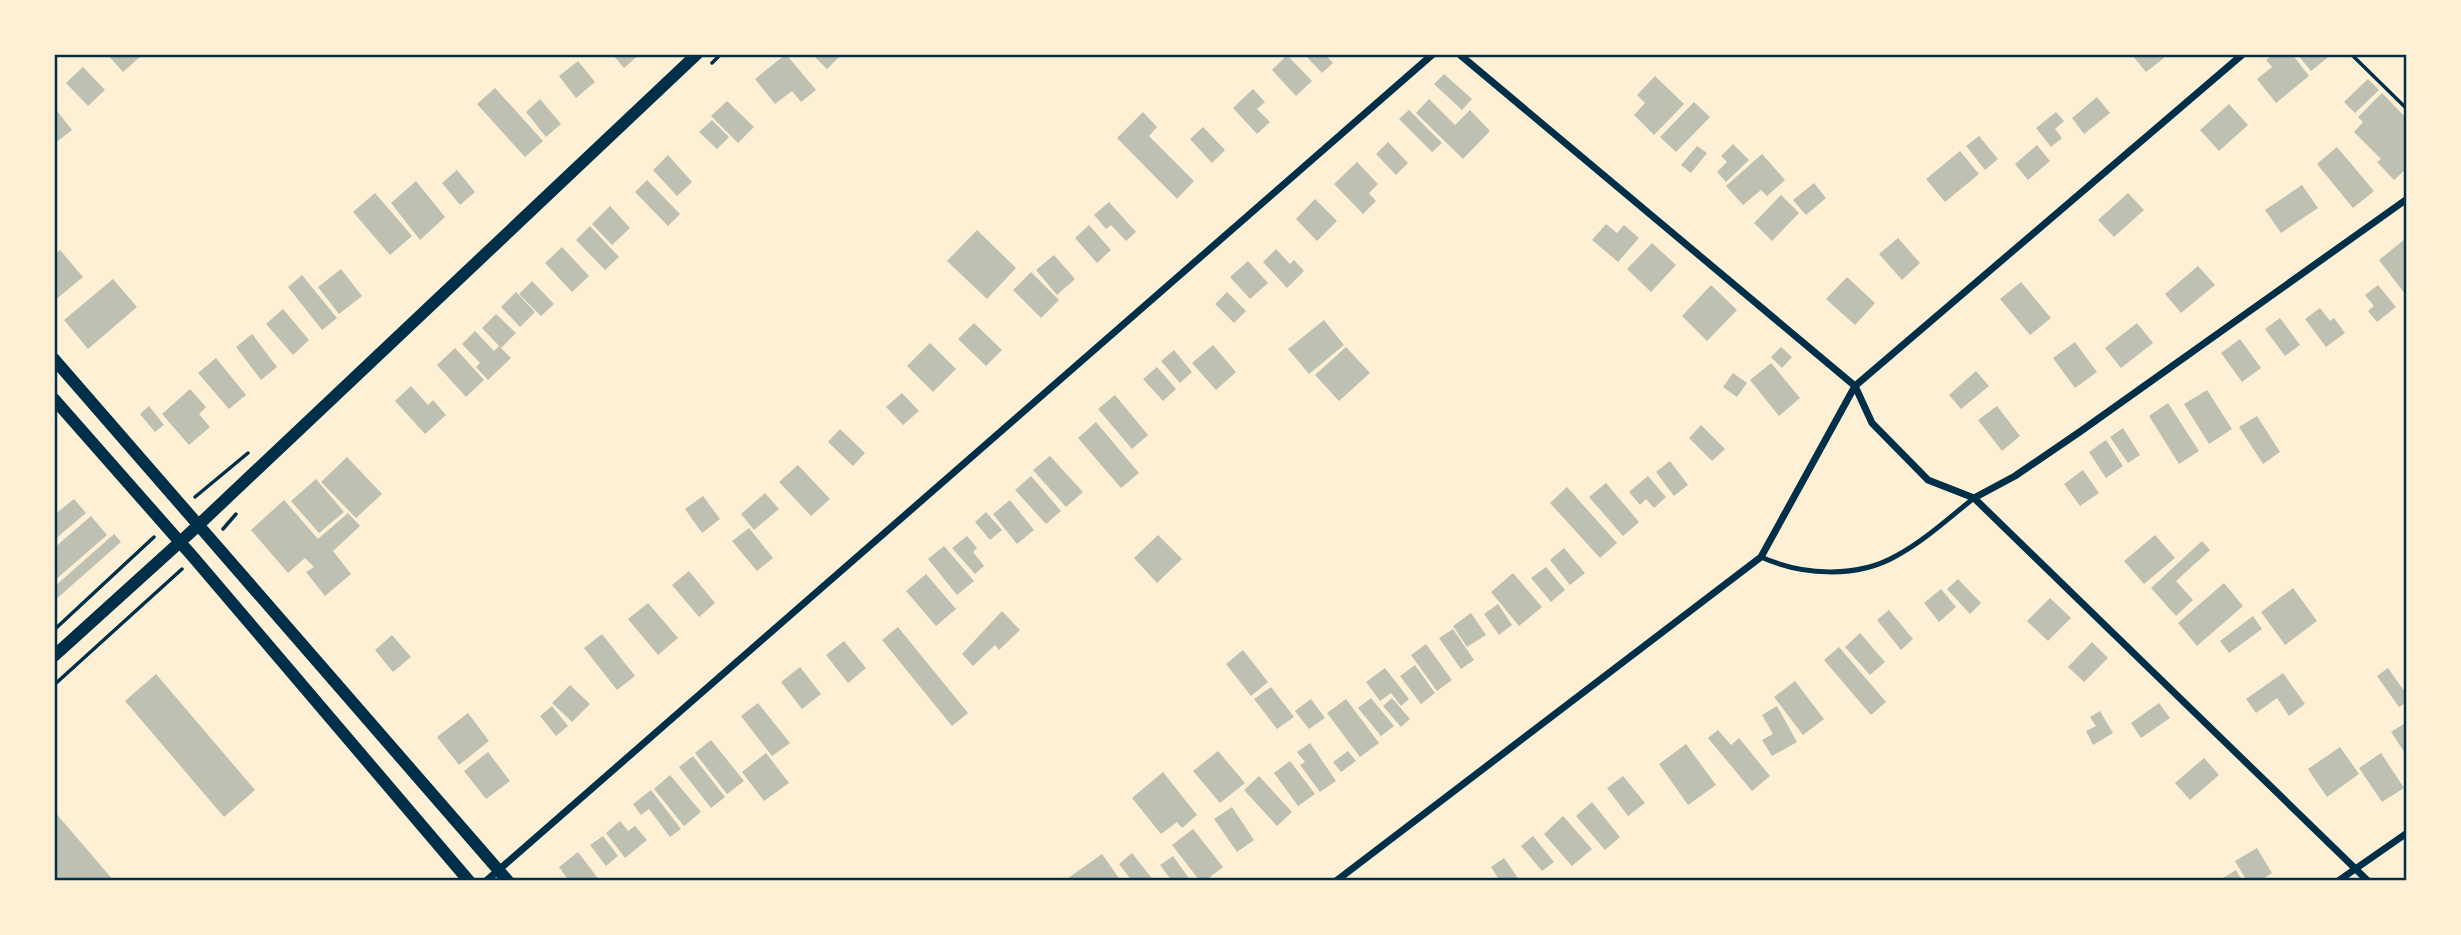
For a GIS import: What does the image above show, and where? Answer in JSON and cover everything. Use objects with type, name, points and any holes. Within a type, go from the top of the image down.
[{"type":"street","points":[[54,656],[200,524],[697,54]]},
{"type":"street","points":[[485,881],[1433,54]]},
{"type":"street","points":[[1459,54],[1855,386],[1872,423],[1928,480],[1973,498],[2368,881]]},
{"type":"street","points":[[1336,881],[1761,557],[1855,386],[2243,54]]},
{"type":"street","points":[[1973,498],[2015,476],[2081,431],[2407,199]]},
{"type":"street","points":[[54,359],[508,881]]},
{"type":"street","points":[[54,399],[470,881]]},
{"type":"street","points":[[2338,881],[2407,833]]},
{"type":"lane","points":[[1761,557],[1776,564],[1838,573],[1865,567],[1895,557],[1973,498]]},
{"type":"path","points":[[2351,54],[2407,109]]},
{"type":"building","points":[[107,54],[139,54],[141,56],[123,72]]},
{"type":"building","points":[[612,54],[640,54],[624,68]]},
{"type":"building","points":[[786,54],[816,90],[801,102],[792,91],[775,104],[755,79]]},
{"type":"building","points":[[812,54],[842,54],[827,69]]},
{"type":"building","points":[[1304,54],[1325,54],[1333,63],[1322,73]]},
{"type":"building","points":[[2131,54],[2161,54],[2164,58],[2146,72]]},
{"type":"building","points":[[2273,54],[2292,54],[2309,76],[2276,103],[2257,79],[2272,67],[2266,60]]},
{"type":"building","points":[[2297,54],[2332,54],[2311,71]]},
{"type":"building","points":[[1287,55],[1312,81],[1296,96],[1272,70]]},
{"type":"building","points":[[578,61],[595,82],[576,98],[559,76]]},
{"type":"building","points":[[83,67],[105,90],[88,106],[66,83]]},
{"type":"building","points":[[1444,74],[1472,99],[1462,110],[1434,84]]},
{"type":"building","points":[[1655,76],[1684,104],[1654,135],[1634,115],[1645,103],[1637,95]]},
{"type":"building","points":[[2368,79],[2379,90],[2355,113],[2344,102]]},
{"type":"building","points":[[495,88],[543,141],[525,157],[477,104]]},
{"type":"building","points":[[1253,89],[1265,102],[1257,109],[1270,122],[1257,134],[1233,108]]},
{"type":"building","points":[[2382,93],[2407,119],[2407,168],[2394,180],[2377,162],[2381,159],[2354,132],[2363,122],[2358,117]]},
{"type":"building","points":[[2097,97],[2110,113],[2084,134],[2072,118]]},
{"type":"building","points":[[540,99],[561,124],[546,137],[526,112]]},
{"type":"building","points":[[1429,99],[1455,125],[1470,110],[1490,131],[1463,159],[1416,113]]},
{"type":"building","points":[[727,101],[754,127],[738,143],[711,116]]},
{"type":"building","points":[[1694,102],[1710,117],[1676,152],[1660,137]]},
{"type":"building","points":[[2229,104],[2248,125],[2219,151],[2200,130]]},
{"type":"building","points":[[54,107],[72,130],[54,144]]},
{"type":"building","points":[[1409,110],[1442,143],[1432,152],[1399,119]]},
{"type":"building","points":[[1143,112],[1157,127],[1149,136],[1194,181],[1177,199],[1117,138]]},
{"type":"building","points":[[2056,112],[2064,121],[2055,129],[2062,138],[2051,147],[2036,128]]},
{"type":"building","points":[[712,120],[729,137],[717,149],[699,132]]},
{"type":"building","points":[[1203,127],[1225,150],[1212,163],[1190,139]]},
{"type":"building","points":[[1979,136],[1998,159],[1985,170],[1966,146]]},
{"type":"building","points":[[1388,142],[1408,163],[1396,175],[1376,154]]},
{"type":"building","points":[[1733,144],[1749,160],[1726,182],[1717,172],[1727,162],[1721,156]]},
{"type":"building","points":[[2037,145],[2050,161],[2028,180],[2015,164]]},
{"type":"building","points":[[1697,146],[1707,153],[1691,173],[1681,165]]},
{"type":"building","points":[[2337,147],[2374,191],[2353,208],[2317,164]]},
{"type":"building","points":[[1960,151],[1979,174],[1945,202],[1926,179]]},
{"type":"building","points":[[1762,154],[1785,180],[1767,196],[1761,190],[1743,205],[1726,186]]},
{"type":"building","points":[[668,155],[692,182],[677,196],[653,170]]},
{"type":"building","points":[[1357,162],[1378,184],[1369,193],[1376,201],[1363,214],[1334,184]]},
{"type":"building","points":[[457,170],[475,192],[460,205],[442,183]]},
{"type":"building","points":[[647,180],[680,214],[668,226],[635,192]]},
{"type":"building","points":[[416,181],[445,217],[420,240],[391,203]]},
{"type":"building","points":[[1814,183],[1826,198],[1806,215],[1793,200]]},
{"type":"building","points":[[2302,185],[2318,208],[2281,233],[2265,210]]},
{"type":"building","points":[[375,193],[412,236],[390,255],[353,212]]},
{"type":"building","points":[[2128,193],[2144,210],[2114,237],[2098,220]]},
{"type":"building","points":[[1781,195],[1799,213],[1772,241],[1754,223]]},
{"type":"building","points":[[1315,199],[1337,221],[1317,241],[1296,219]]},
{"type":"building","points":[[1109,202],[1136,232],[1126,241],[1111,225],[1106,229],[1094,215]]},
{"type":"building","points":[[610,206],[630,228],[612,245],[592,224]]},
{"type":"building","points":[[1606,224],[1617,233],[1624,225],[1639,238],[1618,262],[1592,240]]},
{"type":"building","points":[[1089,225],[1111,250],[1097,263],[1075,238]]},
{"type":"building","points":[[590,226],[619,257],[605,270],[576,240]]},
{"type":"building","points":[[977,230],[1016,268],[987,299],[947,261]]},
{"type":"building","points":[[1898,238],[1920,263],[1902,280],[1879,254]]},
{"type":"building","points":[[2405,239],[2407,292],[2405,294],[2379,260]]},
{"type":"building","points":[[1652,243],[1676,265],[1651,292],[1627,269]]},
{"type":"building","points":[[562,247],[589,276],[572,292],[545,263]]},
{"type":"building","points":[[1276,249],[1290,264],[1294,260],[1304,271],[1287,288],[1263,262]]},
{"type":"building","points":[[60,250],[83,277],[54,301],[54,255]]},
{"type":"building","points":[[1054,255],[1075,279],[1057,295],[1036,270]]},
{"type":"building","points":[[1248,261],[1268,283],[1250,299],[1230,277]]},
{"type":"building","points":[[2198,266],[2215,285],[2181,313],[2165,294]]},
{"type":"building","points":[[341,269],[362,296],[339,314],[318,287]]},
{"type":"building","points":[[1031,272],[1059,300],[1041,318],[1013,290]]},
{"type":"building","points":[[302,275],[337,318],[322,330],[288,287]]},
{"type":"building","points":[[1847,277],[1875,303],[1855,325],[1826,299]]},
{"type":"building","points":[[113,279],[137,307],[88,349],[64,320]]},
{"type":"building","points":[[532,281],[554,304],[541,316],[519,294]]},
{"type":"building","points":[[2021,282],[2051,318],[2030,335],[2000,299]]},
{"type":"building","points":[[1711,285],[1737,310],[1707,341],[1682,316]]},
{"type":"building","points":[[2378,285],[2396,307],[2377,322],[2368,311],[2374,306],[2365,295]]},
{"type":"building","points":[[516,292],[535,312],[520,327],[501,307]]},
{"type":"building","points":[[1227,292],[1246,311],[1234,323],[1215,304]]},
{"type":"building","points":[[2320,308],[2330,321],[2334,318],[2345,333],[2326,347],[2305,319]]},
{"type":"building","points":[[283,309],[309,340],[293,355],[266,324]]},
{"type":"building","points":[[496,314],[516,333],[501,348],[511,358],[488,380],[476,367],[480,363],[462,344],[475,331],[494,351],[499,346],[482,328]]},
{"type":"building","points":[[2280,318],[2300,345],[2285,356],[2265,329]]},
{"type":"building","points":[[1324,320],[1344,345],[1309,374],[1288,349]]},
{"type":"building","points":[[974,323],[1002,350],[986,366],[958,339]]},
{"type":"building","points":[[2137,323],[2153,343],[2121,368],[2105,348]]},
{"type":"building","points":[[252,334],[277,367],[261,380],[236,347]]},
{"type":"building","points":[[2240,339],[2261,368],[2242,382],[2221,353]]},
{"type":"building","points":[[2075,342],[2097,372],[2075,388],[2053,358]]},
{"type":"building","points":[[930,343],[956,369],[933,392],[907,366]]},
{"type":"building","points":[[1213,345],[1236,372],[1216,390],[1192,363]]},
{"type":"building","points":[[1346,347],[1370,373],[1339,401],[1315,375]]},
{"type":"building","points":[[1781,347],[1792,357],[1782,368],[1771,357]]},
{"type":"building","points":[[455,348],[484,380],[466,397],[437,365]]},
{"type":"building","points":[[1174,350],[1192,372],[1180,383],[1161,361]]},
{"type":"building","points":[[216,358],[246,395],[229,409],[198,373]]},
{"type":"building","points":[[1771,363],[1800,398],[1779,416],[1750,380]]},
{"type":"building","points":[[1157,367],[1176,389],[1163,401],[1143,379]]},
{"type":"building","points":[[1976,371],[1989,386],[1961,409],[1949,395]]},
{"type":"building","points":[[1733,373],[1747,383],[1737,397],[1723,387]]},
{"type":"building","points":[[411,386],[428,405],[433,400],[446,415],[425,434],[395,401]]},
{"type":"building","points":[[190,389],[206,407],[199,414],[210,427],[189,445],[162,414]]},
{"type":"building","points":[[2207,390],[2232,429],[2209,444],[2184,404]]},
{"type":"building","points":[[902,393],[919,411],[903,425],[886,407]]},
{"type":"building","points":[[1115,395],[1148,435],[1132,449],[1098,409]]},
{"type":"building","points":[[2168,403],[2199,451],[2179,464],[2149,416]]},
{"type":"building","points":[[149,406],[164,425],[155,432],[140,414]]},
{"type":"building","points":[[1997,406],[2020,436],[2002,451],[1978,420]]},
{"type":"building","points":[[2257,416],[2280,452],[2263,464],[2239,427]]},
{"type":"building","points":[[1096,422],[1139,473],[1121,488],[1078,438]]},
{"type":"building","points":[[1701,425],[1725,449],[1712,461],[1689,438]]},
{"type":"building","points":[[2123,428],[2140,455],[2128,463],[2110,437]]},
{"type":"building","points":[[840,429],[865,453],[853,466],[828,442]]},
{"type":"building","points":[[2106,440],[2123,466],[2106,478],[2089,452]]},
{"type":"building","points":[[1050,456],[1083,492],[1066,507],[1033,470]]},
{"type":"building","points":[[347,457],[382,494],[356,518],[321,482]]},
{"type":"building","points":[[1670,461],[1688,485],[1674,496],[1656,472]]},
{"type":"building","points":[[798,465],[830,499],[811,516],[779,482]]},
{"type":"building","points":[[2083,470],[2099,493],[2080,506],[2064,484]]},
{"type":"building","points":[[1031,476],[1061,511],[1046,524],[1015,490]]},
{"type":"building","points":[[1648,476],[1666,497],[1654,508],[1646,499],[1640,505],[1629,492]]},
{"type":"building","points":[[316,479],[344,512],[319,533],[291,501]]},
{"type":"building","points":[[1606,483],[1639,522],[1623,536],[1589,497]]},
{"type":"building","points":[[1567,487],[1617,543],[1600,558],[1550,503]]},
{"type":"building","points":[[765,493],[779,509],[754,530],[741,514]]},
{"type":"building","points":[[703,496],[720,519],[702,533],[685,509]]},
{"type":"building","points":[[74,499],[86,513],[54,540],[54,515]]},
{"type":"building","points":[[284,500],[318,539],[348,513],[360,526],[333,551],[351,574],[325,596],[306,572],[314,567],[305,558],[288,573],[251,530]]},
{"type":"building","points":[[1010,500],[1034,530],[1017,544],[993,514]]},
{"type":"building","points":[[986,512],[1002,530],[990,540],[975,522]]},
{"type":"building","points":[[91,516],[107,535],[54,581],[54,548]]},
{"type":"building","points":[[749,528],[773,558],[757,571],[732,541]]},
{"type":"building","points":[[114,534],[121,542],[54,601],[54,587]]},
{"type":"building","points":[[1158,535],[1182,559],[1157,583],[1134,558]]},
{"type":"building","points":[[2155,535],[2175,558],[2144,584],[2124,561]]},
{"type":"building","points":[[967,536],[977,548],[973,552],[984,566],[975,574],[952,548]]},
{"type":"building","points":[[2202,541],[2210,550],[2176,581],[2193,600],[2176,616],[2151,588]]},
{"type":"building","points":[[944,546],[974,581],[957,595],[928,559]]},
{"type":"building","points":[[1564,548],[1585,573],[1570,585],[1550,560]]},
{"type":"building","points":[[1546,567],[1565,590],[1551,602],[1531,578]]},
{"type":"building","points":[[689,571],[715,603],[699,617],[672,585]]},
{"type":"building","points":[[1513,573],[1542,607],[1519,626],[1491,592]]},
{"type":"building","points":[[926,574],[956,609],[936,626],[906,591]]},
{"type":"building","points":[[1958,579],[1981,603],[1970,614],[1947,589]]},
{"type":"building","points":[[2224,583],[2243,606],[2197,646],[2178,623]]},
{"type":"building","points":[[2293,588],[2317,621],[2285,645],[2261,612]]},
{"type":"building","points":[[1941,589],[1956,607],[1939,622],[1924,603]]},
{"type":"building","points":[[2050,598],[2071,618],[2048,641],[2027,621]]},
{"type":"building","points":[[648,603],[678,638],[658,655],[628,619]]},
{"type":"building","points":[[1498,604],[1512,625],[1499,635],[1484,614]]},
{"type":"building","points":[[1889,610],[1913,639],[1901,650],[1877,620]]},
{"type":"building","points":[[1002,611],[1020,630],[999,650],[995,645],[973,666],[962,654]]},
{"type":"building","points":[[1471,613],[1486,635],[1467,647],[1453,626]]},
{"type":"building","points":[[2253,616],[2262,629],[2229,653],[2220,641]]},
{"type":"building","points":[[898,627],[968,713],[952,726],[882,640]]},
{"type":"building","points":[[1453,629],[1474,660],[1461,669],[1439,638]]},
{"type":"building","points":[[1860,633],[1885,662],[1870,675],[1845,647]]},
{"type":"building","points":[[602,634],[635,676],[617,690],[584,648]]},
{"type":"building","points":[[392,635],[411,657],[393,672],[375,650]]},
{"type":"building","points":[[844,641],[866,668],[848,683],[826,655]]},
{"type":"building","points":[[2092,642],[2108,658],[2084,682],[2068,667]]},
{"type":"building","points":[[1426,644],[1452,680],[1437,691],[1411,655]]},
{"type":"building","points":[[1839,647],[1886,702],[1871,715],[1824,660]]},
{"type":"building","points":[[1243,650],[1268,682],[1251,696],[1226,664]]},
{"type":"building","points":[[1415,665],[1435,693],[1421,704],[1400,676]]},
{"type":"building","points":[[800,667],[821,694],[802,709],[781,682]]},
{"type":"building","points":[[1385,668],[1409,699],[1401,706],[1391,693],[1380,701],[1366,682]]},
{"type":"building","points":[[2388,668],[2407,695],[2407,702],[2399,707],[2377,676]]},
{"type":"building","points":[[2283,673],[2305,704],[2289,716],[2277,698],[2256,713],[2246,699]]},
{"type":"building","points":[[156,674],[255,790],[224,817],[125,701]]},
{"type":"building","points":[[1795,681],[1824,719],[1803,735],[1774,697]]},
{"type":"building","points":[[570,685],[590,704],[572,722],[552,703]]},
{"type":"building","points":[[1271,687],[1294,717],[1277,729],[1254,699]]},
{"type":"building","points":[[1371,698],[1394,726],[1381,736],[1358,708]]},
{"type":"building","points":[[1392,698],[1410,719],[1401,727],[1383,706]]},
{"type":"building","points":[[1311,699],[1325,718],[1309,729],[1295,711]]},
{"type":"building","points":[[1346,699],[1379,743],[1360,757],[1327,713]]},
{"type":"building","points":[[758,703],[790,743],[772,756],[741,716]]},
{"type":"building","points":[[2159,703],[2170,718],[2141,738],[2131,723]]},
{"type":"building","points":[[552,706],[568,726],[556,736],[540,716]]},
{"type":"building","points":[[1777,706],[1797,742],[1772,756],[1762,740],[1773,734],[1762,715]]},
{"type":"building","points":[[2100,711],[2113,733],[2093,745],[2086,731],[2096,726],[2090,717]]},
{"type":"building","points":[[468,713],[489,741],[459,765],[437,737]]},
{"type":"building","points":[[2407,722],[2407,756],[2391,732]]},
{"type":"building","points":[[1718,730],[1731,745],[1739,738],[1770,776],[1752,791],[1708,738]]},
{"type":"building","points":[[711,740],[744,781],[727,794],[695,753]]},
{"type":"building","points":[[1310,743],[1336,781],[1320,792],[1300,765],[1305,762],[1297,752]]},
{"type":"building","points":[[1686,744],[1716,785],[1688,805],[1659,764]]},
{"type":"building","points":[[2340,747],[2359,774],[2327,797],[2308,769]]},
{"type":"building","points":[[1218,751],[1245,783],[1220,803],[1193,771]]},
{"type":"building","points":[[1348,751],[1356,761],[1341,772],[1333,762]]},
{"type":"building","points":[[488,752],[510,781],[486,799],[464,771]]},
{"type":"building","points":[[766,753],[789,783],[764,801],[742,772]]},
{"type":"building","points":[[2381,753],[2404,788],[2382,802],[2359,768]]},
{"type":"building","points":[[693,756],[725,797],[711,808],[679,767]]},
{"type":"building","points":[[2204,758],[2219,775],[2190,800],[2175,783]]},
{"type":"building","points":[[1290,761],[1315,794],[1298,806],[1274,773]]},
{"type":"building","points":[[1163,772],[1197,815],[1182,828],[1177,822],[1161,834],[1132,798]]},
{"type":"building","points":[[670,775],[701,812],[684,826],[654,789]]},
{"type":"building","points":[[1259,776],[1292,812],[1277,826],[1244,790]]},
{"type":"building","points":[[1623,776],[1645,803],[1628,816],[1607,788]]},
{"type":"building","points":[[651,790],[681,829],[670,837],[649,809],[641,815],[633,804]]},
{"type":"building","points":[[1592,802],[1620,837],[1605,850],[1576,816]]},
{"type":"building","points":[[1232,807],[1254,840],[1237,852],[1214,819]]},
{"type":"building","points":[[54,811],[114,881],[54,881]]},
{"type":"building","points":[[1563,816],[1592,849],[1572,866],[1544,834]]},
{"type":"building","points":[[620,821],[628,831],[635,826],[647,840],[625,858],[606,833]]},
{"type":"building","points":[[1193,829],[1223,867],[1205,881],[1200,881],[1172,845]]},
{"type":"building","points":[[603,836],[618,856],[606,866],[590,845]]},
{"type":"building","points":[[1533,836],[1554,862],[1542,871],[1521,846]]},
{"type":"building","points":[[2257,848],[2272,873],[2260,881],[2247,881],[2235,861]]},
{"type":"building","points":[[578,852],[600,881],[569,881],[559,867]]},
{"type":"building","points":[[1132,853],[1154,881],[1132,881],[1119,864]]},
{"type":"building","points":[[1102,854],[1121,881],[1064,881]]},
{"type":"building","points":[[1173,856],[1191,881],[1172,881],[1160,865]]},
{"type":"building","points":[[1504,858],[1520,881],[1500,881],[1491,867]]},
{"type":"building","points":[[2236,870],[2242,881],[2225,881],[2223,878]]}]
